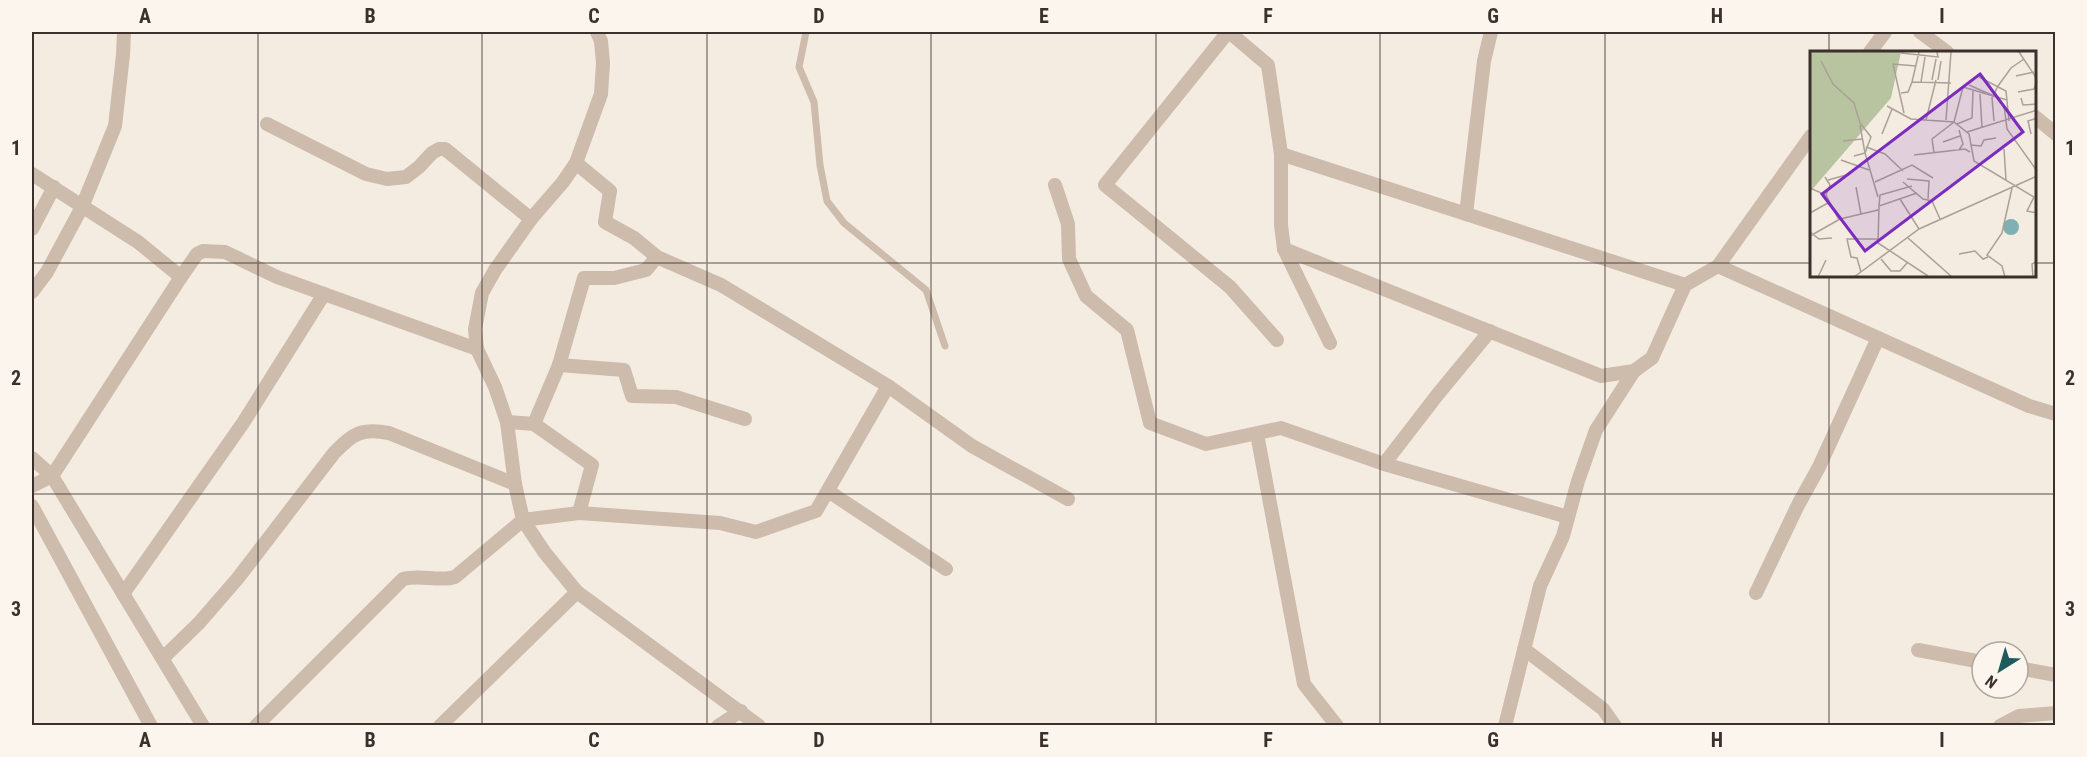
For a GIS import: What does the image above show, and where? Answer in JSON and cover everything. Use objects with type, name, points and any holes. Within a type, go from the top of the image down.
[{"type":"street","points":[[32,292],[47,272],[82,207],[115,126],[124,32]]},
{"type":"street","points":[[597,32],[601,40],[603,63],[601,94],[576,163],[531,219],[495,270],[482,293],[475,329],[477,349],[495,387],[507,422],[514,484],[523,520],[544,553],[577,592],[759,726]]},
{"type":"street","points":[[1277,340],[1230,287],[1105,185],[1228,32],[1268,65],[1281,154],[1281,225],[1284,249],[1330,343]]},
{"type":"street","points":[[1466,214],[1484,61],[1491,32]]},
{"type":"street","points":[[1871,51],[1885,32]]},
{"type":"street","points":[[1920,32],[1946,51]]},
{"type":"street","points":[[2036,118],[2055,134]]},
{"type":"street","points":[[267,124],[366,174],[387,179],[406,177],[432,153],[439,148],[445,149],[531,219]]},
{"type":"street","points":[[1505,726],[1540,586],[1563,536],[1578,481],[1596,430],[1634,371],[1652,358],[1685,285],[1718,266],[1810,137]]},
{"type":"street","points":[[1281,154],[1685,285]]},
{"type":"street","points":[[576,163],[610,191],[605,222],[634,238],[657,257],[721,285],[888,386],[972,446],[1068,499]]},
{"type":"street","points":[[32,174],[138,242],[181,277]]},
{"type":"street","points":[[1055,185],[1068,224],[1069,259],[1086,296],[1127,330],[1150,423],[1206,444],[1281,428],[1384,464],[1568,517]]},
{"type":"street","points":[[32,229],[54,187]]},
{"type":"street","points":[[1284,249],[1601,376],[1634,371]]},
{"type":"street","points":[[32,486],[52,476],[181,277],[197,254],[203,251],[225,252],[277,277],[477,349]]},
{"type":"street","points":[[534,424],[559,365],[584,278],[614,278],[646,270],[657,257]]},
{"type":"street","points":[[1718,266],[2029,406],[2055,414]]},
{"type":"street","points":[[123,594],[243,423],[324,294]]},
{"type":"street","points":[[1384,464],[1490,331]]},
{"type":"street","points":[[1756,593],[1819,467],[1878,338]]},
{"type":"street","points":[[559,365],[624,370],[632,396],[676,397],[744,419]]},
{"type":"street","points":[[256,726],[403,579],[412,576],[445,580],[455,577],[523,520],[579,513],[720,523],[756,532],[816,511],[888,386]]},
{"type":"street","points":[[507,422],[534,424],[592,465],[579,513]]},
{"type":"street","points":[[163,657],[199,623],[238,578],[348,438],[372,430],[389,433],[514,484]]},
{"type":"street","points":[[1257,434],[1304,684],[1338,726]]},
{"type":"street","points":[[32,458],[52,476],[203,726]]},
{"type":"street","points":[[828,491],[946,569]]},
{"type":"street","points":[[32,506],[151,726]]},
{"type":"street","points":[[440,726],[577,592]]},
{"type":"street","points":[[1524,649],[1603,709],[1615,726]]},
{"type":"street","points":[[1918,650],[1970,660]]},
{"type":"street","points":[[2030,670],[2055,675]]},
{"type":"street","points":[[718,726],[741,711]]},
{"type":"street","points":[[2000,726],[2019,716],[2055,712]]},
{"type":"lane","points":[[806,32],[799,67],[814,102],[820,165],[827,201],[844,223],[926,290],[945,346]]}]
